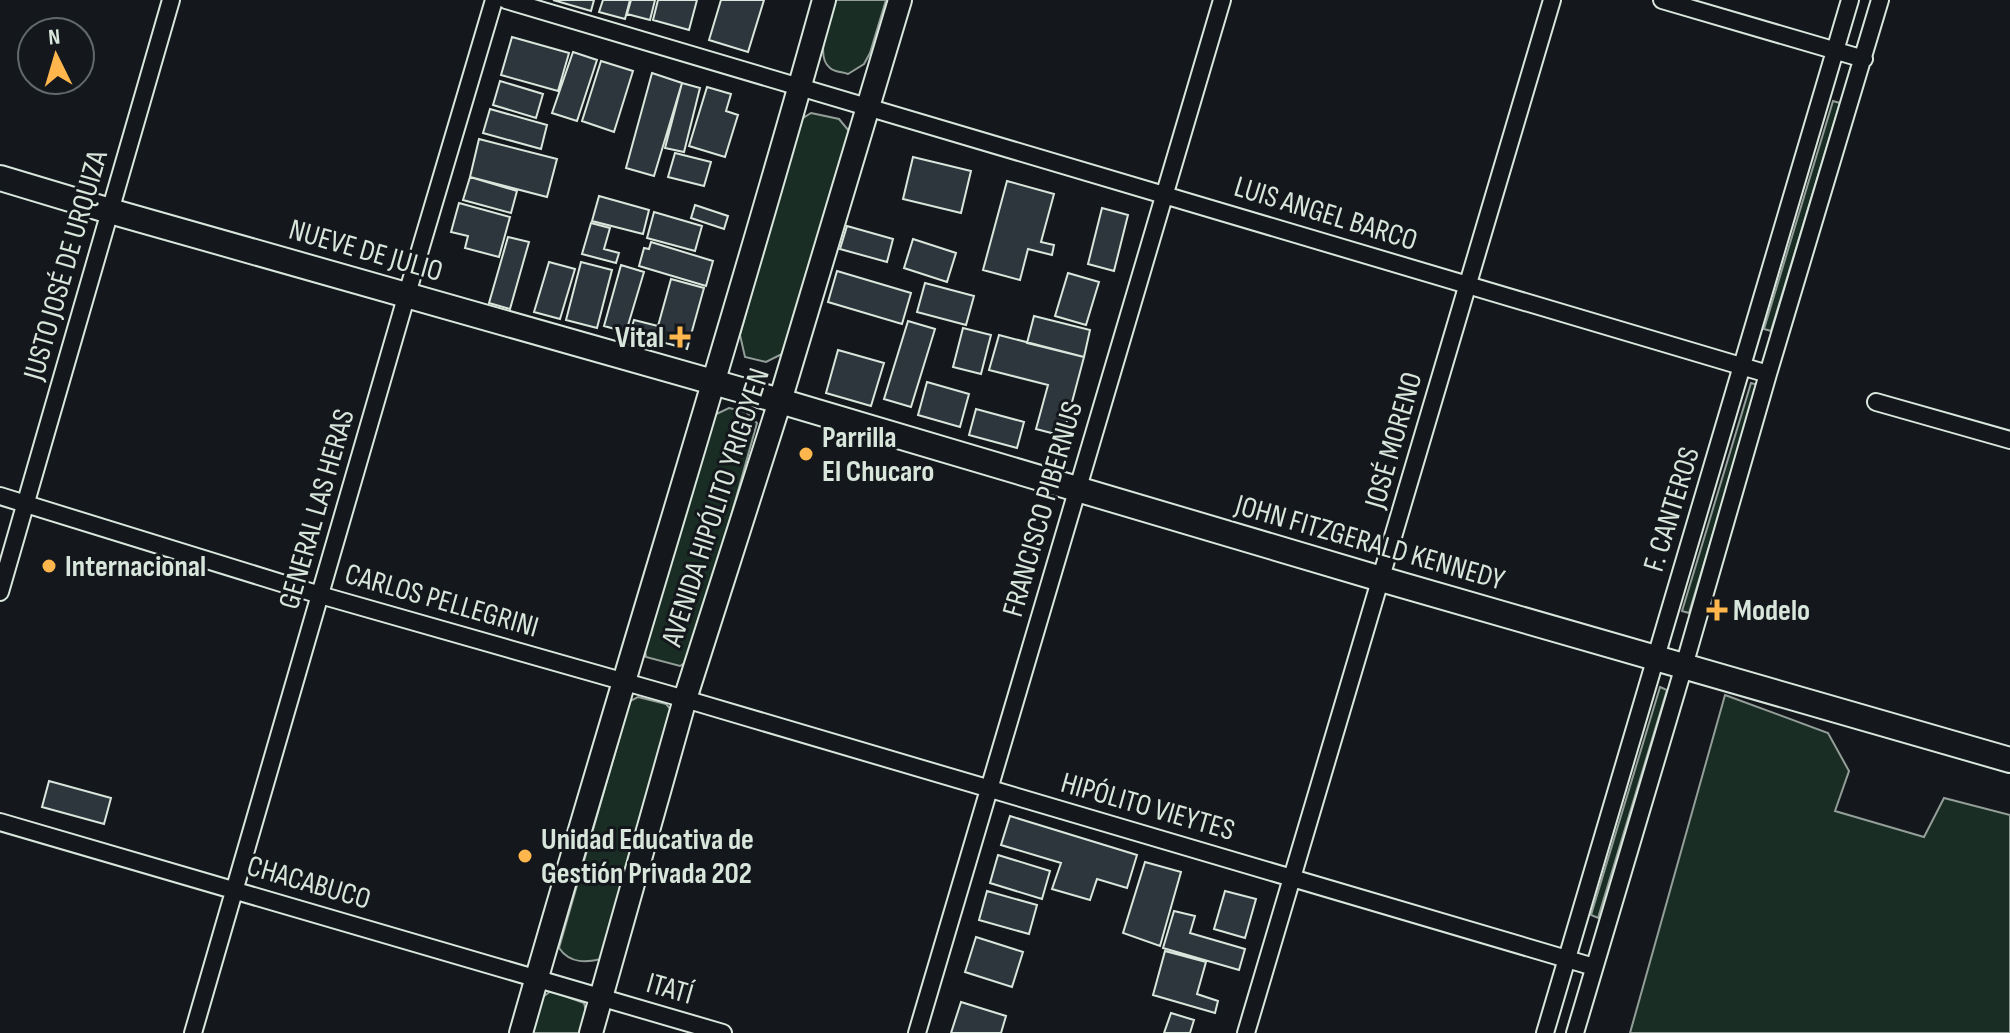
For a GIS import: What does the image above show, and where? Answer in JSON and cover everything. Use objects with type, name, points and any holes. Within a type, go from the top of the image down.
[{"type":"main road","name":"AVENIDA HIPÓLITO YRIGOYEN","points":[[521,1033],[824,0]]},
{"type":"main road","name":"AVENIDA HIPÓLITO YRIGOYEN","points":[[591,1033],[685,699],[780,401],[900,0]]},
{"type":"main road","name":"NUEVE DE JULIO","points":[[0,178],[714,383]]},
{"type":"main road","name":"JOHN FITZGERALD KENNEDY","points":[[714,383],[2010,760]]},
{"type":"street","name":"JUSTO JOSÉ DE URQUIZA","points":[[0,592],[171,0]]},
{"type":"street","name":"GENERAL LAS HERAS","points":[[193,1033],[494,0]]},
{"type":"street","name":"LUIS ANGEL BARCO","points":[[506,0],[1768,374]]},
{"type":"street","name":"FRANCISCO PIBERNUS","points":[[917,1033],[1222,0]]},
{"type":"street","name":"JOSÉ MORENO","points":[[1246,1033],[1552,0]]},
{"type":"street","points":[[1662,0],[1864,59]]},
{"type":"street","name":"F. CANTEROS","points":[[1545,1033],[1850,0]]},
{"type":"street","name":"F. CANTEROS","points":[[1575,1033],[1880,0]]},
{"type":"street","points":[[1876,402],[2010,440]]},
{"type":"street","name":"CARLOS PELLEGRINI","points":[[0,496],[320,595],[685,699]]},
{"type":"street","name":"HIPÓLITO VIEYTES","points":[[685,699],[1594,967]]},
{"type":"street","name":"CHACABUCO","points":[[0,822],[602,998]]},
{"type":"street","name":"ITATÍ","points":[[602,998],[723,1033]]},
{"type":"green space","points":[[835,0],[886,0],[870,53],[864,64],[848,74],[830,68],[823,55]]},
{"type":"green space","points":[[1833,101],[1840,103],[1771,331],[1764,329]]},
{"type":"green space","points":[[811,113],[839,119],[849,131],[782,354],[766,362],[745,357],[740,335],[800,120]]},
{"type":"green space","points":[[1751,383],[1758,385],[1689,613],[1682,611]]},
{"type":"green space","points":[[729,408],[746,412],[757,423],[691,659],[680,666],[646,657],[644,646],[710,417]]},
{"type":"green space","points":[[1660,687],[1667,690],[1598,918],[1591,915]]},
{"type":"green space","points":[[1725,695],[1828,733],[1849,771],[1835,811],[1924,837],[1944,798],[2010,815],[2010,1033],[1630,1033]]},
{"type":"green space","points":[[638,697],[666,704],[674,713],[604,958],[579,961],[568,957],[559,948],[630,701]]},
{"type":"green space","points":[[551,991],[584,1003],[587,1015],[582,1033],[530,1033],[540,999]]},
{"type":"building","points":[[553,0],[594,0],[591,11]]},
{"type":"building","points":[[603,0],[630,0],[625,19],[599,12]]},
{"type":"building","points":[[631,0],[655,0],[650,20],[627,14]]},
{"type":"building","points":[[658,0],[697,0],[689,30],[653,20]]},
{"type":"building","points":[[721,0],[764,0],[748,52],[709,40]]},
{"type":"building","points":[[512,37],[569,53],[558,91],[501,75]]},
{"type":"building","points":[[573,52],[597,60],[577,121],[552,113]]},
{"type":"building","points":[[601,61],[633,71],[614,132],[582,121]]},
{"type":"building","points":[[652,73],[682,83],[654,176],[626,168]]},
{"type":"building","points":[[500,81],[543,94],[536,118],[493,105]]},
{"type":"building","points":[[682,83],[700,88],[684,152],[665,148]]},
{"type":"building","points":[[707,87],[731,94],[726,111],[738,115],[725,157],[689,146]]},
{"type":"building","points":[[490,109],[547,125],[541,149],[483,133]]},
{"type":"building","points":[[479,139],[557,159],[547,197],[470,177]]},
{"type":"building","points":[[675,153],[711,162],[704,186],[668,177]]},
{"type":"building","points":[[913,157],[971,171],[961,213],[903,199]]},
{"type":"building","points":[[470,177],[517,191],[511,213],[463,200]]},
{"type":"building","points":[[1007,181],[1054,194],[1041,242],[1054,245],[1052,255],[1028,249],[1020,280],[983,270]]},
{"type":"building","points":[[599,196],[649,210],[643,234],[592,221]]},
{"type":"building","points":[[459,203],[510,217],[499,257],[465,248],[468,236],[451,232]]},
{"type":"building","points":[[695,205],[728,216],[724,229],[691,218]]},
{"type":"building","points":[[1102,208],[1128,215],[1114,271],[1088,264]]},
{"type":"building","points":[[654,212],[702,226],[695,251],[647,238]]},
{"type":"building","points":[[591,223],[610,228],[604,249],[619,253],[616,263],[582,254]]},
{"type":"building","points":[[847,226],[893,239],[887,262],[840,249]]},
{"type":"building","points":[[508,237],[529,242],[510,309],[489,303]]},
{"type":"building","points":[[913,239],[956,253],[947,282],[904,268]]},
{"type":"building","points":[[651,242],[713,261],[706,286],[639,266],[644,248],[649,249]]},
{"type":"building","points":[[549,262],[575,269],[560,319],[534,312]]},
{"type":"building","points":[[581,262],[612,270],[597,328],[566,320]]},
{"type":"building","points":[[621,265],[644,272],[626,332],[604,326]]},
{"type":"building","points":[[837,271],[911,293],[902,324],[828,302]]},
{"type":"building","points":[[1068,273],[1099,282],[1086,325],[1055,316]]},
{"type":"building","points":[[671,279],[704,288],[687,349],[630,333],[634,320],[658,326]]},
{"type":"building","points":[[925,283],[974,296],[966,325],[917,312]]},
{"type":"building","points":[[1034,316],[1090,330],[1084,357],[1027,343]]},
{"type":"building","points":[[908,321],[935,329],[911,407],[884,399]]},
{"type":"building","points":[[963,328],[991,335],[981,374],[953,367]]},
{"type":"building","points":[[999,335],[1084,357],[1063,436],[1036,429],[1048,385],[989,370]]},
{"type":"building","points":[[838,350],[884,363],[871,406],[826,393]]},
{"type":"building","points":[[927,382],[969,394],[960,427],[918,415]]},
{"type":"building","points":[[976,409],[1024,422],[1017,448],[969,435]]},
{"type":"building","points":[[49,781],[111,798],[104,824],[42,807]]},
{"type":"building","points":[[1010,816],[1137,855],[1127,888],[1097,879],[1090,900],[1052,889],[1061,863],[1001,845]]},
{"type":"building","points":[[998,855],[1050,871],[1042,899],[990,883]]},
{"type":"building","points":[[1145,862],[1181,872],[1160,946],[1123,933]]},
{"type":"building","points":[[987,891],[1037,905],[1029,934],[979,920]]},
{"type":"building","points":[[1225,891],[1256,899],[1245,938],[1214,929]]},
{"type":"building","points":[[1174,911],[1195,916],[1190,933],[1245,949],[1239,970],[1163,948]]},
{"type":"building","points":[[976,937],[1023,952],[1012,987],[965,972]]},
{"type":"building","points":[[1165,951],[1206,962],[1197,994],[1218,1001],[1215,1013],[1153,995]]},
{"type":"building","points":[[961,1002],[1006,1016],[1001,1033],[951,1033]]},
{"type":"building","points":[[1171,1013],[1194,1020],[1190,1033],[1164,1033]]},
{"type":"place","name":"Vital","points":[[680,337]]},
{"type":"place","name":"Parrilla El Chucaro","points":[[806,454]]},
{"type":"place","name":"Internacional","points":[[49,566]]},
{"type":"place","name":"Modelo","points":[[1717,610]]},
{"type":"place","name":"Unidad Educativa de Gestión Privada 202","points":[[525,856]]}]
